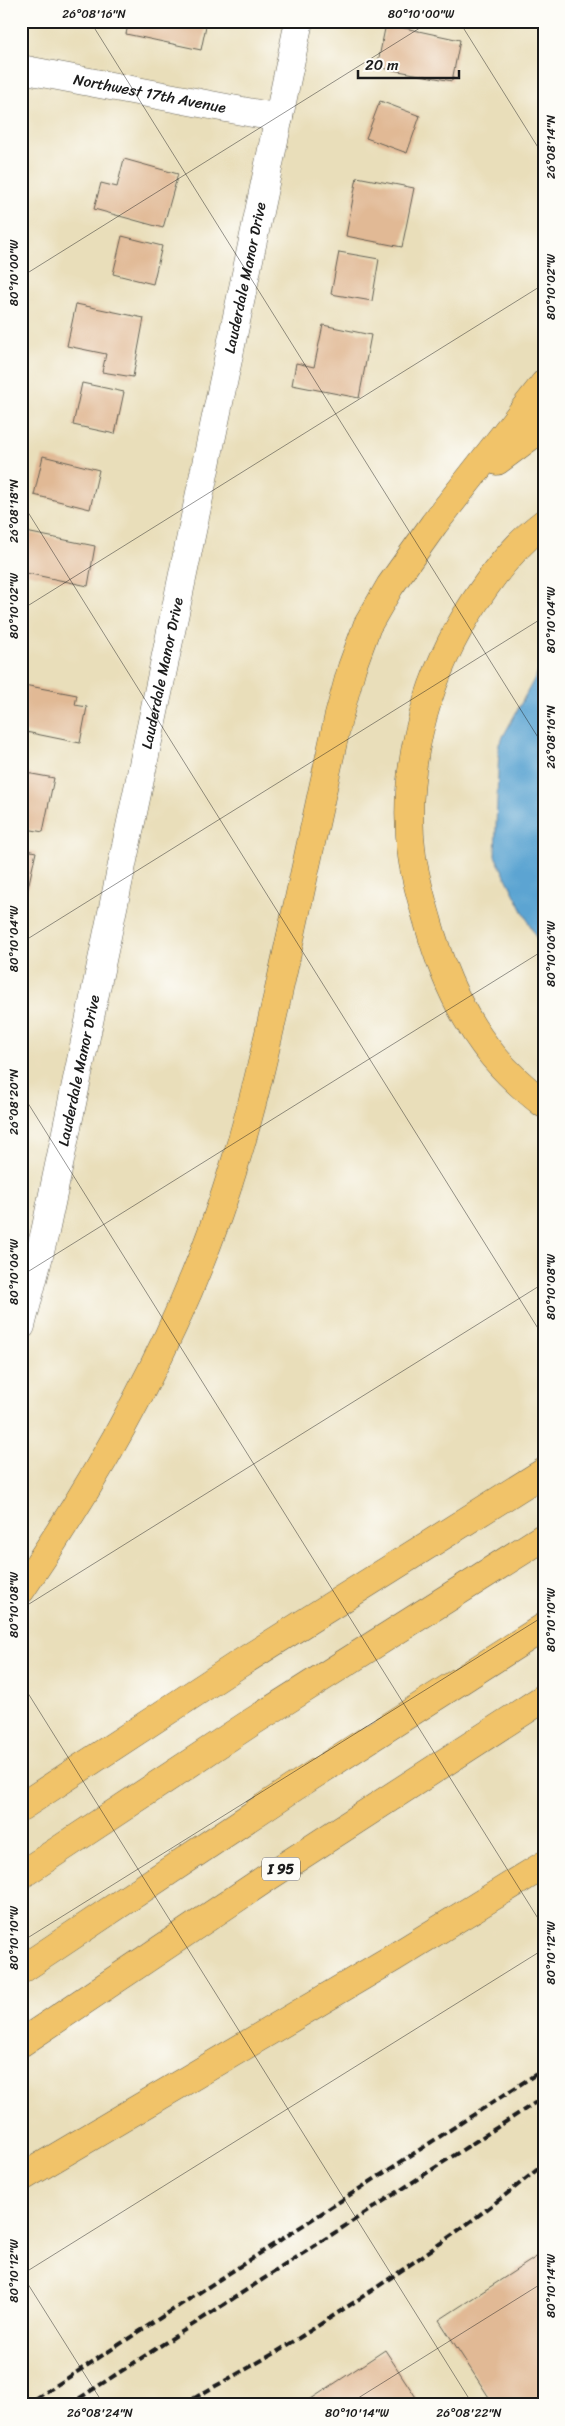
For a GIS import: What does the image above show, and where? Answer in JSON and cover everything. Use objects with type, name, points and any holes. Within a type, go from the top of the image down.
[{"type":"highway","points":[[21,1590],[74,1510],[123,1423],[161,1350],[215,1224],[235,1164],[268,1039],[352,667],[367,626],[412,553],[544,384]]},
{"type":"highway","points":[[466,485],[544,426]]},
{"type":"highway","points":[[544,524],[516,549],[493,577],[455,635],[437,673],[425,711],[414,760],[410,806],[412,856],[423,904],[435,950],[452,988],[470,1022],[494,1057],[544,1104]]},
{"type":"highway","points":[[21,1807],[239,1664],[544,1472]]},
{"type":"highway","points":[[21,1875],[252,1722],[544,1537]]},
{"type":"highway","points":[[21,1970],[293,1788],[544,1627]]},
{"type":"highway","name":"I 95","points":[[21,2043],[268,1877],[544,1698]]},
{"type":"highway","points":[[21,2178],[393,1958],[544,1865]]},
{"type":"street","name":"Lauderdale Manor Drive","points":[[21,1326],[45,1232],[299,21]]},
{"type":"street","name":"Northwest 17th Avenue","points":[[21,69],[280,118]]},
{"type":"water","points":[[544,661],[544,953],[495,856],[499,744]]},
{"type":"building","points":[[129,21],[207,21],[201,50],[126,34]]},
{"type":"building","points":[[386,24],[460,40],[452,81],[377,67]]},
{"type":"building","points":[[380,101],[420,116],[407,153],[366,138]]},
{"type":"building","points":[[124,159],[178,174],[163,228],[94,209],[101,183],[117,187]]},
{"type":"building","points":[[357,177],[414,188],[402,247],[346,236]]},
{"type":"building","points":[[122,236],[162,246],[153,284],[113,274]]},
{"type":"building","points":[[339,252],[379,259],[372,301],[331,294]]},
{"type":"building","points":[[76,304],[144,318],[133,377],[102,372],[106,354],[67,346]]},
{"type":"building","points":[[323,325],[371,335],[359,398],[292,385],[296,363],[314,367]]},
{"type":"building","points":[[82,383],[124,392],[115,434],[73,425]]},
{"type":"building","points":[[43,456],[99,470],[90,509],[34,495]]},
{"type":"building","points":[[21,531],[95,546],[88,586],[21,572]]},
{"type":"building","points":[[24,685],[77,695],[75,705],[87,707],[80,743],[21,731],[21,699]]},
{"type":"building","points":[[21,772],[54,778],[43,832],[21,828]]},
{"type":"building","points":[[21,849],[36,852],[27,892],[21,891]]},
{"type":"building","points":[[544,2252],[544,2405],[494,2405],[439,2320]]},
{"type":"building","points":[[385,2350],[421,2405],[302,2405]]},
{"type":"railway","points":[[26,2405],[544,2069]]},
{"type":"railway","points":[[69,2405],[544,2097]]},
{"type":"railway","points":[[183,2405],[288,2345],[364,2296],[426,2254],[544,2164]]}]
